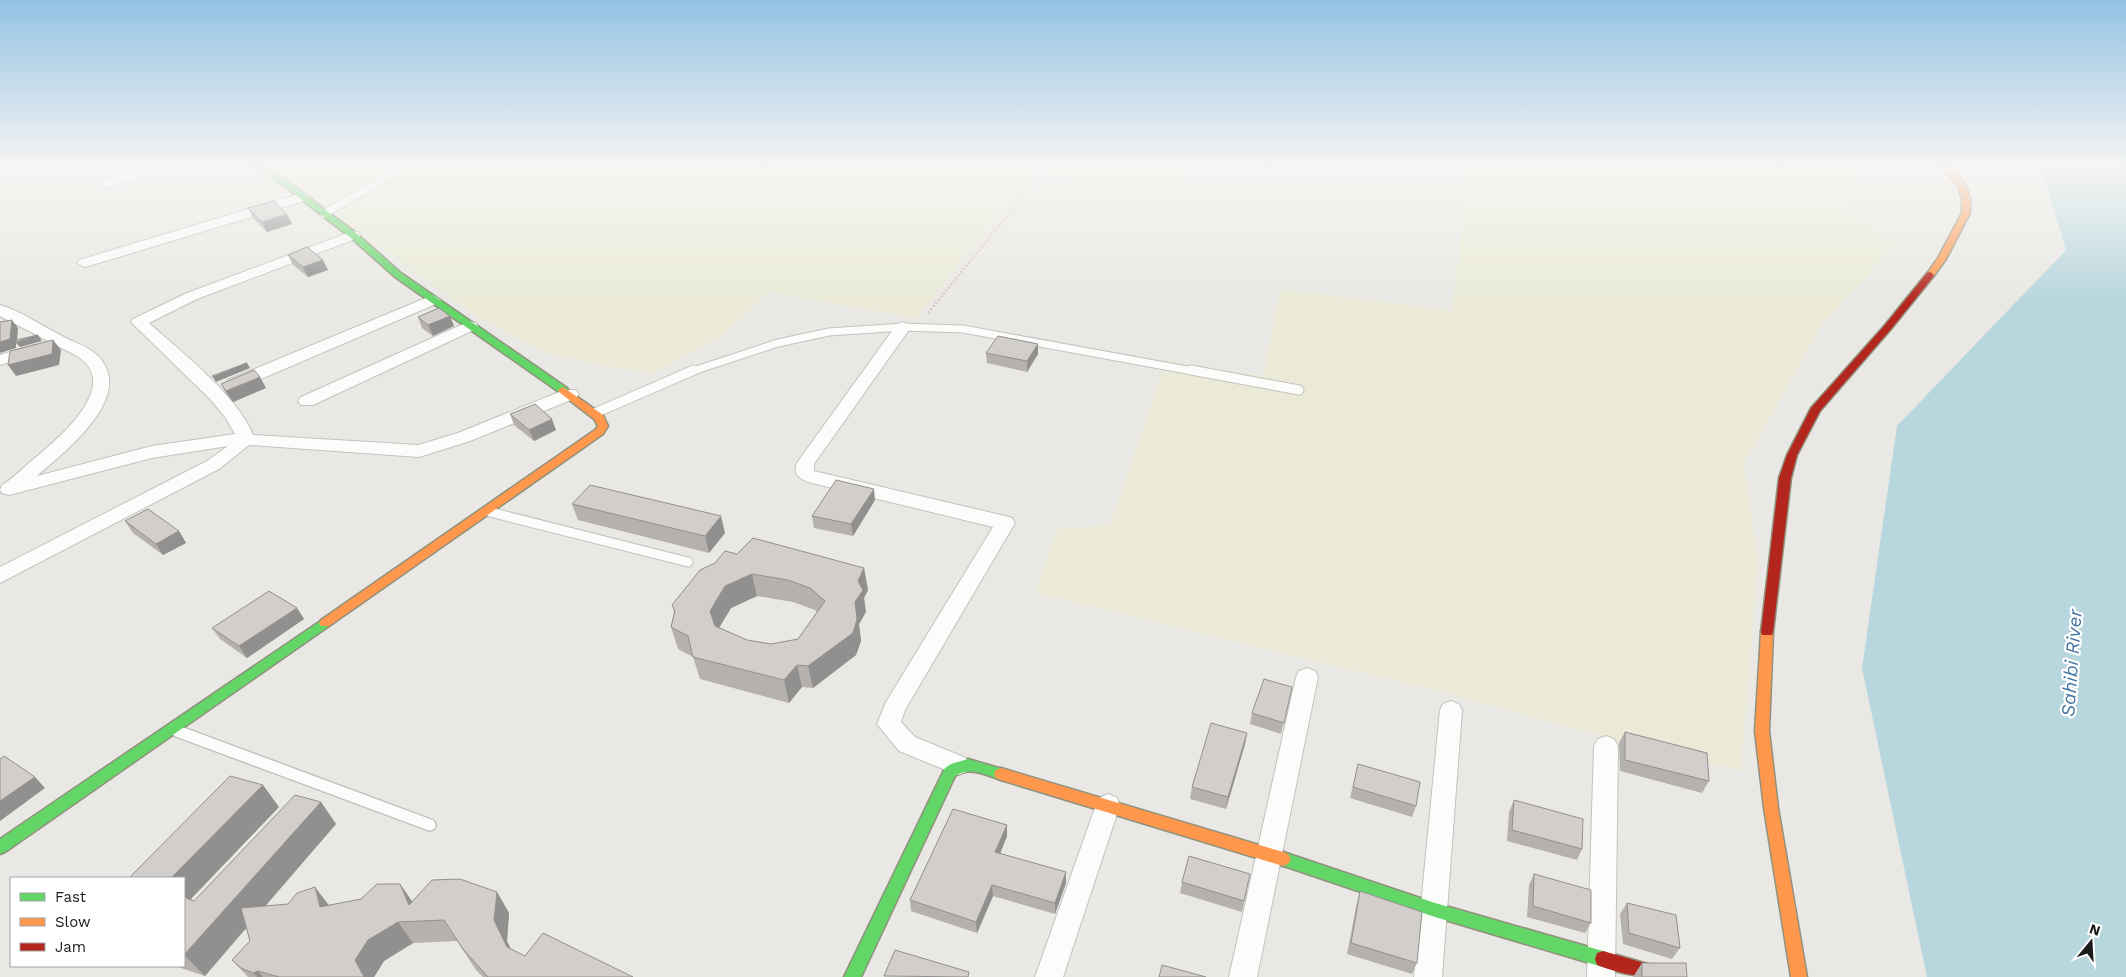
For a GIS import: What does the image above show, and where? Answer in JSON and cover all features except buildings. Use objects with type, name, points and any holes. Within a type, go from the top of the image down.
[{"type":"street","points":[[84,263],[254,212]]},
{"type":"street","points":[[0,847],[490,512],[595,436],[602,426],[599,417],[595,413],[398,275],[353,235],[321,212]]},
{"type":"street","points":[[1798,977],[1771,808],[1762,731],[1767,629],[1786,478],[1792,455],[1815,410],[1888,327],[1942,259],[1966,212]]},
{"type":"street","points":[[246,438],[244,430],[213,392],[139,322],[192,296],[353,235]]},
{"type":"street","points":[[213,392],[433,300]]},
{"type":"street","points":[[0,310],[92,359],[103,378],[101,395],[94,409],[73,433],[5,493]]},
{"type":"street","points":[[307,401],[470,326]]},
{"type":"street","points":[[909,327],[805,464],[804,469],[805,474],[812,477],[1005,523],[894,708],[890,724],[907,744],[958,765],[968,764],[1268,854],[1601,967],[1664,977]]},
{"type":"street","points":[[0,360],[62,342]]},
{"type":"street","points":[[5,493],[152,452],[246,438],[419,451],[464,437],[570,394]]},
{"type":"street","points":[[0,576],[213,465],[237,448],[246,438]]},
{"type":"street","points":[[1243,977],[1307,677]]},
{"type":"street","points":[[1428,977],[1451,710]]},
{"type":"street","points":[[1601,967],[1606,746]]},
{"type":"street","points":[[852,977],[950,772],[958,765]]},
{"type":"street","points":[[1049,977],[1108,805]]},
{"type":"lane","points":[[324,214],[328,212]]},
{"type":"lane","points":[[595,413],[689,372],[778,343],[829,332],[909,327],[977,332],[1299,390]]},
{"type":"lane","points":[[490,512],[688,562]]},
{"type":"lane","points":[[172,729],[430,825]]},
{"type":"path","points":[[909,327],[1009,212]]},
{"type":"green space","points":[[330,212],[1001,212],[916,318],[768,292],[725,334],[654,373],[605,366],[546,353],[478,317]]},
{"type":"green space","points":[[1464,212],[1846,212],[1895,245],[1821,326],[1744,463],[1758,561],[1741,771],[1608,738],[1442,692],[1036,593],[1057,529],[1110,525],[1166,360],[1263,376],[1281,289],[1452,311]]},
{"type":"water","name":"Sahibi River","points":[[2055,212],[2126,212],[2126,977],[1927,977],[1862,668],[1897,426],[2066,250]]},
{"type":"traffic: fast","points":[[322,212],[353,235],[398,275],[563,390]]},
{"type":"traffic: fast","points":[[0,847],[325,623]]},
{"type":"traffic: fast","points":[[852,977],[950,772],[956,768],[968,765],[1001,774]]},
{"type":"traffic: fast","points":[[1283,859],[1435,910],[1603,959]]},
{"type":"traffic: slow","points":[[1930,275],[1942,259],[1966,212]]},
{"type":"traffic: slow","points":[[325,623],[599,432],[603,426],[599,417],[563,390]]},
{"type":"traffic: slow","points":[[1767,632],[1762,731],[1771,808],[1799,977]]},
{"type":"traffic: slow","points":[[1001,774],[1283,859]]},
{"type":"traffic: jam","points":[[1767,632],[1785,478],[1792,455],[1815,410],[1888,327],[1930,275]]},
{"type":"traffic: jam","points":[[1603,959],[1665,977]]}]
